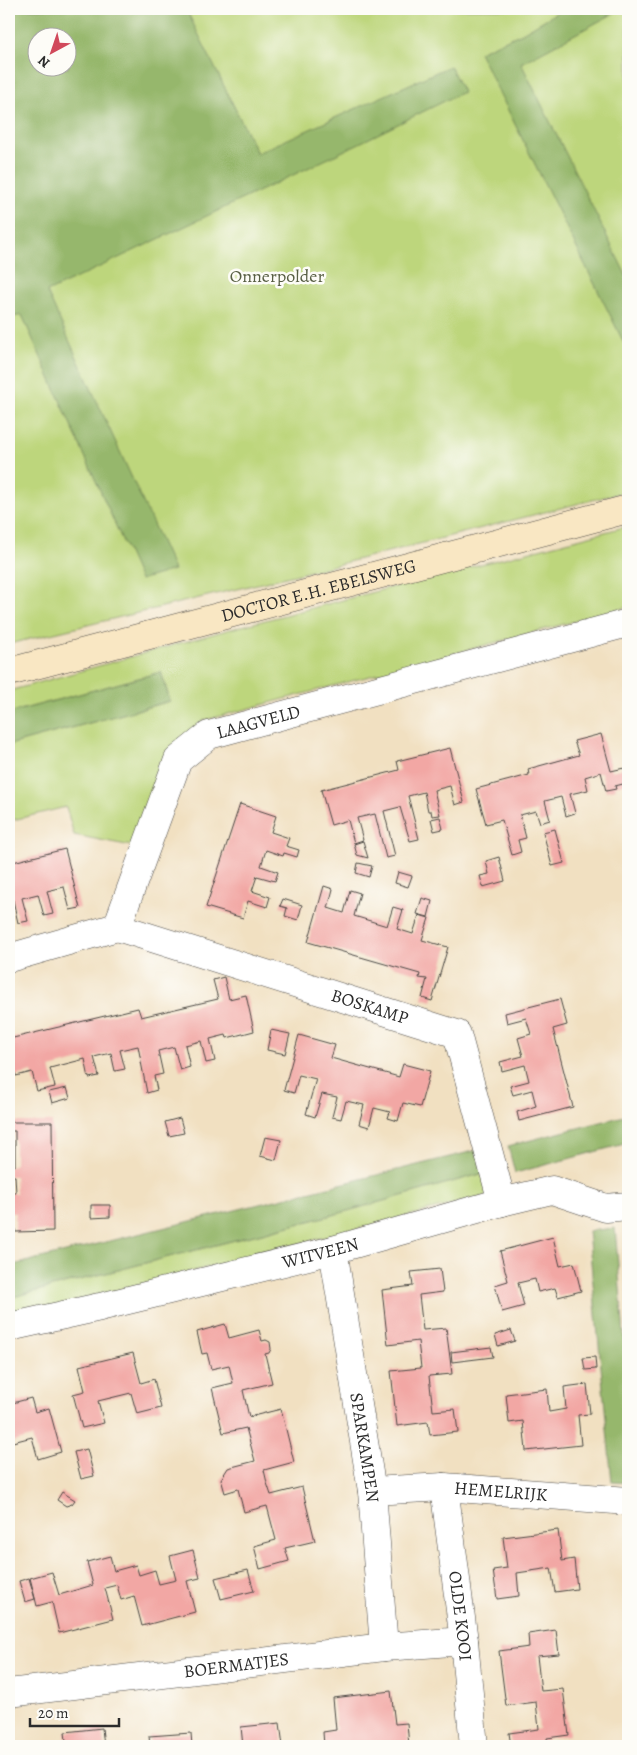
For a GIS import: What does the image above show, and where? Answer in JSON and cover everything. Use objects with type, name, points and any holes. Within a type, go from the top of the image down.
[{"type":"main road","name":"DOCTOR E.H. EBELSWEG","points":[[9,672],[628,509]]},
{"type":"street","name":"LAAGVELD","points":[[117,927],[178,760],[209,734],[628,623]]},
{"type":"street","points":[[9,958],[117,927]]},
{"type":"street","name":"BOSKAMP","points":[[117,927],[457,1034],[502,1202]]},
{"type":"street","name":"WITVEEN","points":[[9,1328],[333,1250],[502,1202],[552,1190],[606,1208],[628,1206]]},
{"type":"street","name":"SPARKAMPEN","points":[[333,1250],[372,1491],[384,1647]]},
{"type":"street","name":"HEMELRIJK","points":[[372,1491],[444,1487],[628,1501]]},
{"type":"street","name":"OLDE KOOI","points":[[444,1487],[464,1642],[474,1746]]},
{"type":"street","name":"BOERMATJES","points":[[9,1693],[384,1647],[464,1642]]},
{"type":"green space","name":"Onnerpolder","points":[[9,9],[628,9],[628,491],[336,565],[9,644]]},
{"type":"green space","points":[[9,9],[186,9],[257,153],[450,66],[463,92],[47,292],[174,570],[140,580],[22,315],[9,318]]},
{"type":"green space","points":[[563,9],[622,9],[521,63],[628,279],[628,351],[479,52],[522,33]]},
{"type":"green space","points":[[628,526],[628,607],[202,721],[168,754],[137,847],[74,835],[66,807],[9,821],[9,745],[170,701],[161,672],[9,713],[9,691],[227,630]]},
{"type":"green space","points":[[161,672],[170,701],[9,745],[9,713]]},
{"type":"green space","points":[[628,1115],[628,1143],[515,1173],[508,1146]]},
{"type":"green space","points":[[478,1150],[484,1173],[340,1213],[9,1298],[9,1266]]},
{"type":"green space","points":[[484,1173],[489,1195],[9,1320],[9,1298],[340,1213]]},
{"type":"green space","points":[[615,1228],[628,1383],[628,1483],[612,1482],[588,1231]]},
{"type":"building","points":[[601,734],[611,771],[624,768],[627,783],[615,786],[616,789],[606,791],[601,772],[585,777],[588,790],[570,794],[575,813],[566,816],[561,797],[545,801],[550,820],[540,823],[536,811],[520,815],[526,838],[518,840],[521,852],[512,855],[502,820],[486,824],[476,789],[529,775],[528,769],[579,755],[574,741]]},
{"type":"building","points":[[450,748],[464,802],[455,805],[450,786],[434,790],[440,815],[432,816],[431,811],[428,811],[424,792],[408,796],[419,839],[410,841],[400,807],[384,811],[395,856],[386,858],[375,814],[357,818],[363,840],[354,843],[348,820],[331,825],[321,790],[399,770],[397,761]]},
{"type":"building","points":[[240,804],[276,816],[271,832],[289,838],[286,846],[299,850],[297,857],[284,853],[283,856],[266,850],[261,866],[278,872],[275,881],[257,876],[252,891],[270,897],[267,907],[248,901],[243,918],[206,907]]},
{"type":"building","points":[[440,817],[443,829],[434,831],[431,819]]},
{"type":"building","points":[[555,829],[564,863],[552,866],[543,832]]},
{"type":"building","points":[[363,841],[368,858],[357,855],[354,844]]},
{"type":"building","points":[[65,849],[80,908],[70,910],[64,887],[47,891],[53,914],[44,916],[38,894],[22,898],[28,921],[18,923],[13,900],[9,901],[9,863]]},
{"type":"building","points":[[499,857],[505,881],[483,887],[480,876],[489,874],[486,861]]},
{"type":"building","points":[[358,863],[372,866],[369,877],[356,873]]},
{"type":"building","points":[[398,872],[412,876],[408,887],[395,883]]},
{"type":"building","points":[[324,886],[333,889],[328,908],[344,913],[350,890],[360,893],[354,916],[387,926],[393,907],[403,910],[397,929],[413,934],[419,915],[429,918],[422,940],[448,947],[432,1001],[422,998],[427,979],[419,978],[420,974],[308,942]]},
{"type":"building","points":[[422,898],[432,901],[428,917],[417,914]]},
{"type":"building","points":[[283,899],[302,905],[298,920],[285,916],[287,908],[280,906]]},
{"type":"building","points":[[224,977],[229,999],[246,995],[254,1031],[227,1038],[226,1035],[210,1039],[215,1061],[206,1063],[201,1041],[185,1045],[190,1067],[180,1070],[174,1047],[158,1051],[163,1074],[154,1076],[157,1090],[147,1093],[138,1046],[120,1050],[125,1069],[115,1071],[111,1053],[94,1057],[99,1076],[89,1078],[85,1059],[50,1068],[55,1087],[37,1091],[32,1072],[16,1076],[9,1048],[9,1039],[138,1008],[141,1017],[218,999],[213,980]]},
{"type":"building","points":[[560,999],[567,1025],[553,1029],[573,1107],[519,1121],[517,1112],[536,1106],[532,1090],[513,1095],[510,1086],[529,1081],[525,1065],[502,1071],[500,1062],[523,1056],[518,1038],[531,1034],[526,1018],[507,1023],[505,1013]]},
{"type":"building","points":[[271,1030],[290,1034],[285,1054],[267,1050]]},
{"type":"building","points":[[299,1035],[335,1045],[331,1058],[399,1077],[403,1064],[430,1071],[420,1107],[403,1103],[398,1121],[388,1118],[390,1112],[374,1108],[369,1127],[359,1124],[364,1105],[346,1101],[341,1119],[332,1117],[337,1097],[322,1094],[315,1117],[306,1114],[316,1079],[299,1075],[294,1093],[284,1090]]},
{"type":"building","points":[[67,1088],[70,1098],[52,1103],[49,1092]]},
{"type":"building","points":[[180,1118],[184,1133],[169,1136],[165,1122]]},
{"type":"building","points":[[9,1122],[52,1122],[53,1231],[15,1232],[15,1213],[9,1213],[9,1193],[16,1193],[15,1176],[9,1176],[9,1167],[15,1166],[15,1131],[9,1131]]},
{"type":"building","points":[[265,1137],[281,1140],[276,1160],[260,1156]]},
{"type":"building","points":[[91,1205],[110,1205],[110,1217],[91,1218]]},
{"type":"building","points":[[553,1237],[560,1266],[574,1263],[581,1291],[558,1297],[555,1288],[538,1292],[535,1279],[518,1283],[524,1306],[502,1312],[495,1285],[508,1281],[500,1251]]},
{"type":"building","points":[[440,1269],[443,1292],[419,1295],[423,1330],[446,1328],[452,1374],[429,1376],[433,1411],[455,1409],[458,1432],[430,1435],[428,1422],[397,1426],[391,1371],[421,1368],[418,1341],[388,1345],[382,1290],[413,1286],[411,1272]]},
{"type":"building","points":[[225,1324],[229,1338],[259,1330],[262,1341],[270,1342],[271,1349],[269,1353],[265,1354],[272,1383],[243,1390],[249,1417],[281,1409],[294,1462],[264,1470],[267,1483],[271,1495],[302,1487],[315,1541],[285,1548],[289,1561],[260,1569],[254,1546],[276,1540],[267,1506],[244,1512],[238,1489],[225,1493],[221,1479],[228,1468],[255,1461],[246,1428],[223,1433],[212,1388],[233,1383],[229,1365],[211,1369],[207,1353],[202,1354],[197,1332]]},
{"type":"building","points":[[511,1330],[515,1341],[498,1346],[495,1335]]},
{"type":"building","points":[[491,1347],[493,1357],[452,1362],[451,1352]]},
{"type":"building","points":[[133,1353],[141,1383],[154,1379],[161,1408],[137,1414],[131,1393],[98,1401],[104,1423],[82,1428],[73,1394],[85,1391],[79,1366]]},
{"type":"building","points":[[595,1357],[596,1369],[585,1370],[583,1358]]},
{"type":"building","points":[[587,1384],[590,1414],[578,1415],[581,1445],[526,1451],[523,1421],[509,1423],[506,1394],[547,1389],[549,1412],[566,1409],[564,1387]]},
{"type":"building","points":[[31,1398],[35,1412],[49,1408],[61,1452],[38,1459],[32,1437],[9,1443],[9,1404]]},
{"type":"building","points":[[87,1449],[94,1476],[81,1479],[74,1452]]},
{"type":"building","points":[[62,1492],[75,1500],[72,1504],[66,1506],[57,1500]]},
{"type":"building","points":[[558,1530],[562,1561],[574,1559],[577,1589],[555,1592],[551,1568],[517,1573],[519,1596],[497,1599],[493,1570],[507,1568],[503,1537]]},
{"type":"building","points":[[193,1550],[200,1578],[187,1581],[195,1612],[142,1626],[134,1596],[121,1600],[117,1585],[105,1588],[113,1619],[59,1633],[52,1602],[37,1606],[30,1578],[52,1572],[59,1595],[93,1585],[87,1562],[110,1556],[114,1571],[136,1565],[139,1575],[155,1570],[159,1584],[176,1580],[170,1556]]},
{"type":"building","points":[[248,1570],[254,1591],[221,1599],[215,1578]]},
{"type":"building","points":[[29,1578],[35,1599],[25,1602],[19,1581]]},
{"type":"building","points":[[556,1630],[559,1654],[537,1656],[541,1691],[563,1689],[569,1735],[547,1738],[548,1746],[511,1746],[509,1733],[539,1729],[536,1702],[506,1706],[499,1651],[529,1647],[528,1634]]},
{"type":"building","points":[[391,1691],[395,1724],[407,1723],[409,1746],[324,1746],[323,1732],[336,1730],[333,1698]]},
{"type":"building","points":[[280,1723],[283,1746],[243,1746],[241,1727]]},
{"type":"building","points":[[102,1728],[104,1746],[49,1746],[49,1743],[66,1741],[65,1732]]},
{"type":"building","points":[[191,1733],[192,1746],[150,1746],[149,1736]]}]
